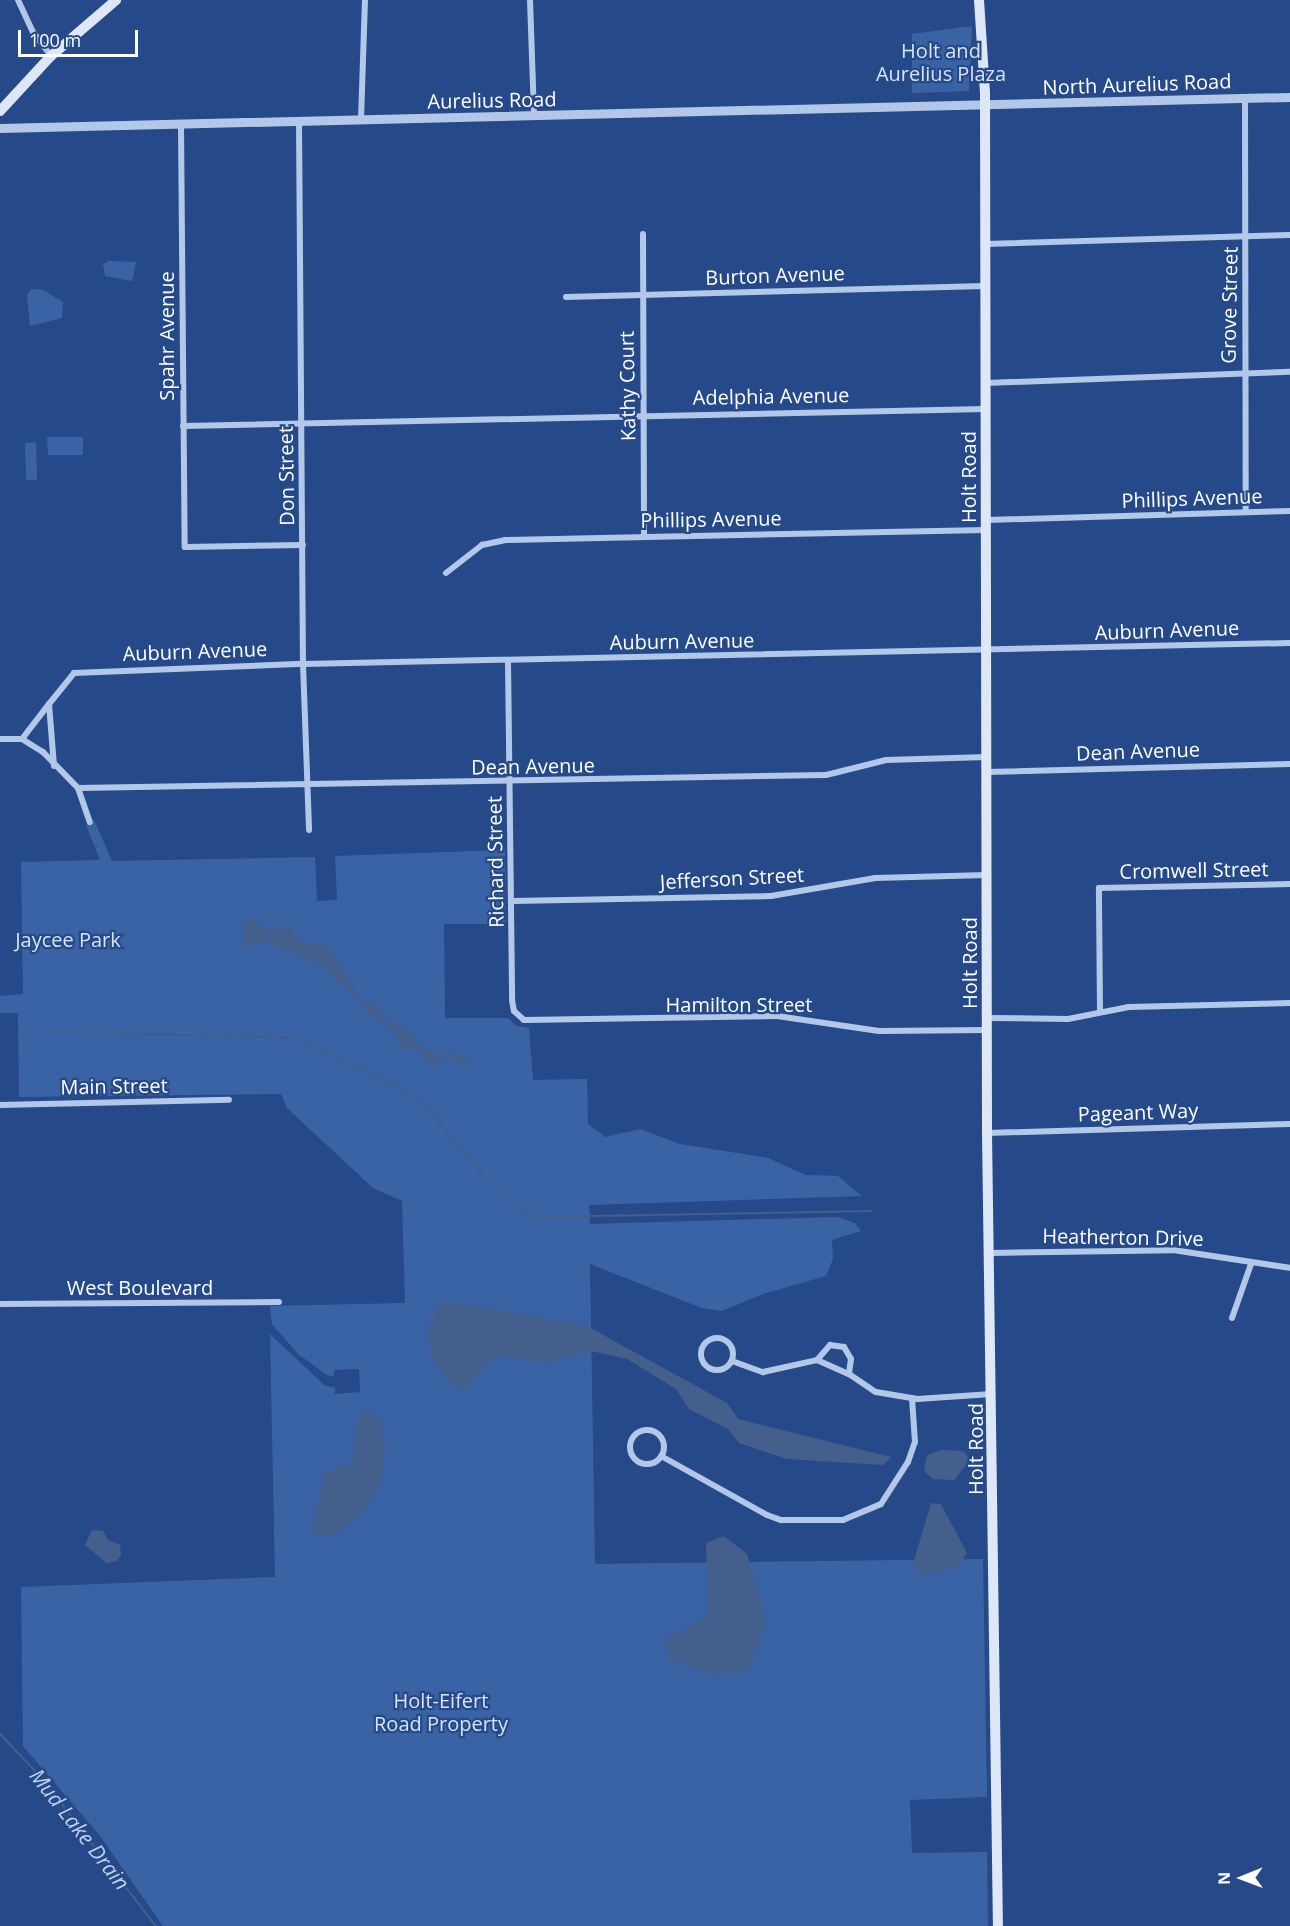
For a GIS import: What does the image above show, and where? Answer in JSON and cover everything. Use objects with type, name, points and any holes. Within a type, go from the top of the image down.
[{"type":"main road","points":[[0,111],[51,56],[116,0]]},
{"type":"main road","name":"Holt Road","points":[[979,0],[985,106],[987,1133],[998,1926]]},
{"type":"street","points":[[18,0],[33,32],[51,56]]},
{"type":"street","points":[[362,120],[365,0]]},
{"type":"street","points":[[530,0],[534,117]]},
{"type":"street","name":"North Aurelius Road","points":[[985,106],[1290,97]]},
{"type":"street","name":"Grove Street","points":[[1245,99],[1246,512]]},
{"type":"street","name":"Aurelius Road","points":[[0,128],[181,126],[985,106]]},
{"type":"street","name":"Don Street","points":[[298,122],[303,664],[309,830]]},
{"type":"street","name":"Spahr Avenue","points":[[181,126],[185,547],[303,545]]},
{"type":"street","name":"Kathy Court","points":[[644,234],[644,537]]},
{"type":"street","points":[[986,244],[1290,235]]},
{"type":"street","name":"Burton Avenue","points":[[566,297],[986,286]]},
{"type":"street","points":[[986,383],[1290,372]]},
{"type":"street","name":"Adelphia Avenue","points":[[302,422],[557,419],[644,414],[986,409]]},
{"type":"street","points":[[183,426],[302,422]]},
{"type":"street","name":"Phillips Avenue","points":[[446,573],[482,545],[493,542],[987,525],[1290,511]]},
{"type":"street","name":"Auburn Avenue","points":[[50,704],[74,673],[303,664],[1290,643]]},
{"type":"street","name":"Richard Street","points":[[508,661],[513,1000],[514,1011],[524,1020]]},
{"type":"street","points":[[22,739],[50,704]]},
{"type":"street","points":[[50,704],[54,766]]},
{"type":"street","points":[[0,739],[22,739],[43,753],[78,788],[90,822]]},
{"type":"street","name":"Dean Avenue","points":[[78,788],[308,787],[826,775],[886,760],[987,757]]},
{"type":"street","name":"Dean Avenue","points":[[987,772],[1290,764]]},
{"type":"street","name":"Jefferson Street","points":[[513,901],[771,896],[875,878],[987,875]]},
{"type":"street","name":"Cromwell Street","points":[[1100,1012],[1099,888],[1290,884]]},
{"type":"street","name":"Hamilton Street","points":[[524,1020],[777,1016],[879,1031],[1068,1019],[1129,1007],[1290,1003]]},
{"type":"street","name":"Main Street","points":[[0,1105],[229,1100]]},
{"type":"street","name":"Pageant Way","points":[[987,1133],[1290,1124]]},
{"type":"street","name":"Heatherton Drive","points":[[990,1253],[1173,1250],[1251,1264],[1290,1268]]},
{"type":"street","points":[[1232,1318],[1251,1264]]},
{"type":"street","name":"West Boulevard","points":[[0,1304],[279,1302]]},
{"type":"street","points":[[722,1338],[731,1345],[732,1361],[725,1369],[710,1369],[702,1361],[703,1346],[711,1339],[722,1338]]},
{"type":"street","points":[[732,1361],[764,1372],[817,1360],[830,1345],[844,1347],[851,1359],[849,1374]]},
{"type":"street","points":[[817,1360],[849,1374],[876,1392],[912,1398],[992,1394]]},
{"type":"street","points":[[661,1456],[781,1520],[860,1516],[881,1504],[908,1462],[915,1442],[912,1398]]},
{"type":"street","points":[[642,1431],[659,1434],[664,1444],[661,1456],[654,1463],[639,1462],[630,1451],[632,1439],[642,1431]]},
{"type":"green space","name":"Holt and Aurelius Plaza","points":[[972,26],[969,91],[912,93],[912,34]]},
{"type":"green space","points":[[109,261],[136,262],[132,281],[105,276],[103,264]]},
{"type":"green space","points":[[31,289],[43,290],[63,302],[62,318],[30,326],[27,296]]},
{"type":"green space","points":[[47,437],[83,437],[83,455],[48,455]]},
{"type":"green space","points":[[36,442],[37,480],[26,480],[25,443]]},
{"type":"green space","name":"Holt-Eifert Road Property","points":[[94,820],[112,861],[315,857],[317,901],[337,900],[335,856],[505,850],[506,924],[444,924],[445,1018],[508,1018],[516,1026],[529,1028],[533,1080],[587,1079],[588,1124],[605,1137],[640,1129],[680,1144],[768,1158],[805,1175],[838,1176],[862,1196],[589,1205],[590,1224],[837,1217],[855,1223],[861,1231],[832,1240],[833,1259],[826,1276],[763,1294],[722,1311],[702,1308],[590,1264],[595,1564],[983,1559],[987,1797],[910,1800],[912,1853],[987,1852],[988,1926],[163,1926],[100,1836],[23,1746],[21,1587],[275,1577],[270,1334],[324,1385],[335,1388],[335,1394],[360,1392],[359,1369],[334,1370],[334,1377],[327,1375],[298,1354],[272,1324],[270,1306],[405,1303],[402,1201],[373,1188],[287,1108],[281,1094],[19,1097],[18,1013],[0,1013],[0,996],[23,994],[21,862],[100,860],[86,825]]},
{"type":"shaded area","points":[[250,916],[263,928],[279,930],[286,925],[293,928],[300,941],[328,946],[355,992],[366,1003],[377,1005],[381,1018],[408,1030],[418,1044],[433,1055],[456,1053],[468,1061],[472,1068],[448,1056],[431,1066],[420,1051],[400,1047],[396,1033],[375,1017],[369,1018],[365,1006],[320,964],[264,941],[248,947],[244,944],[242,928]]},
{"type":"shaded area","points":[[456,1303],[587,1326],[727,1403],[738,1419],[891,1457],[883,1465],[787,1459],[739,1443],[728,1429],[689,1409],[676,1389],[627,1359],[591,1351],[547,1363],[498,1356],[484,1366],[468,1387],[454,1388],[431,1357],[428,1327],[438,1305]]},
{"type":"shaded area","points":[[369,1411],[380,1419],[385,1443],[382,1480],[368,1506],[346,1527],[332,1536],[315,1536],[312,1522],[325,1475],[336,1467],[352,1464],[359,1414]]},
{"type":"shaded area","points":[[941,1450],[964,1451],[970,1460],[954,1480],[933,1479],[924,1471],[927,1455]]},
{"type":"shaded area","points":[[931,1503],[941,1504],[967,1553],[958,1567],[926,1575],[912,1567]]},
{"type":"shaded area","points":[[92,1530],[103,1531],[108,1540],[120,1545],[121,1555],[117,1561],[107,1563],[85,1545]]},
{"type":"shaded area","points":[[724,1536],[747,1554],[766,1619],[748,1670],[716,1675],[670,1660],[664,1640],[708,1617],[706,1543]]},
{"type":"waterway","points":[[44,1031],[296,1038],[401,1088],[424,1104],[486,1179]]},
{"type":"waterway","points":[[497,1190],[519,1210],[534,1217],[872,1211]]},
{"type":"waterway","name":"Mud Lake Drain","points":[[0,1734],[40,1776],[156,1926]]},
{"type":"park label","name":"Jaycee Park","points":[[68,939]]}]
